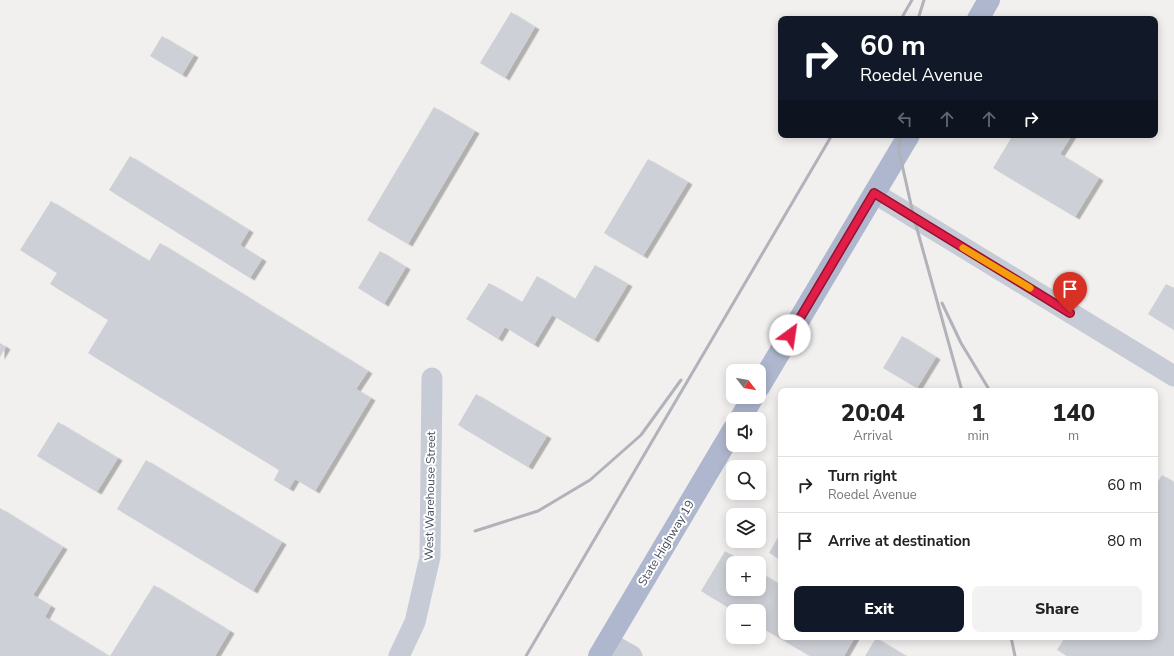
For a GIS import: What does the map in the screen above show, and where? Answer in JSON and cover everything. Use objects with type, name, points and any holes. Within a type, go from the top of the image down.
[{"type":"main road","points":[[980,16],[989,0]]},
{"type":"main road","points":[[766,375],[907,138]]},
{"type":"main road","name":"State Highway 19","points":[[603,649],[726,442]]},
{"type":"street","points":[[874,193],[1174,376]]},
{"type":"street","name":"West Warehouse Street","points":[[399,656],[415,622],[430,556],[432,378]]},
{"type":"street","points":[[603,649],[632,656]]},
{"type":"building","points":[[511,12],[535,27],[505,78],[480,63]]},
{"type":"building","points":[[162,36],[194,55],[182,75],[150,56]]},
{"type":"building","points":[[434,107],[475,131],[408,244],[367,220]]},
{"type":"building","points":[[1011,138],[1070,138],[1060,154],[1099,178],[1075,217],[993,168]]},
{"type":"building","points":[[130,156],[249,230],[240,245],[262,259],[250,278],[109,190]]},
{"type":"building","points":[[648,159],[688,182],[643,256],[604,233]]},
{"type":"building","points":[[51,201],[149,261],[160,243],[368,371],[356,389],[371,398],[315,491],[295,479],[289,489],[274,480],[279,470],[88,353],[108,320],[50,284],[57,273],[20,250]]},
{"type":"building","points":[[380,251],[406,267],[384,304],[358,288]]},
{"type":"building","points":[[595,265],[628,284],[594,340],[552,315],[534,345],[505,327],[498,339],[466,319],[489,283],[522,302],[537,276],[575,299]]},
{"type":"building","points":[[1166,284],[1174,288],[1174,330],[1148,314]]},
{"type":"building","points":[[902,336],[936,357],[917,388],[883,368]]},
{"type":"building","points":[[0,343],[6,347],[0,357]]},
{"type":"building","points":[[476,394],[547,436],[528,467],[458,425]]},
{"type":"building","points":[[58,422],[118,458],[97,492],[37,456]]},
{"type":"building","points":[[146,460],[282,542],[253,591],[117,509]]},
{"type":"building","points":[[1162,475],[1174,482],[1174,656],[1067,656],[1057,650],[1063,640],[1158,640],[1158,481]]},
{"type":"building","points":[[0,508],[63,547],[33,595],[51,606],[45,617],[109,656],[0,656]]},
{"type":"building","points":[[778,537],[778,558],[769,553]]},
{"type":"building","points":[[725,551],[733,556],[726,556],[726,596],[766,596],[766,576],[778,583],[778,637],[766,630],[766,604],[726,604],[726,606],[701,591]]},
{"type":"building","points":[[154,585],[230,631],[215,656],[110,656]]},
{"type":"building","points":[[783,640],[853,640],[844,656],[810,656]]},
{"type":"building","points":[[875,640],[879,640],[906,656],[865,656]]},
{"type":"railway","points":[[903,16],[912,0]]},
{"type":"railway","points":[[919,16],[924,0]]},
{"type":"railway","points":[[526,656],[830,138]]},
{"type":"railway","points":[[900,138],[899,151],[914,218],[961,388]]},
{"type":"railway","points":[[942,303],[961,343],[988,388]]},
{"type":"railway","points":[[475,531],[538,511],[590,480],[641,435],[681,380]]},
{"type":"railway","points":[[1012,640],[1015,656]]},
{"type":"slow traffic","points":[[963,248],[1030,288]]},
{"type":"route","points":[[790,335],[874,193],[1070,313]]}]
